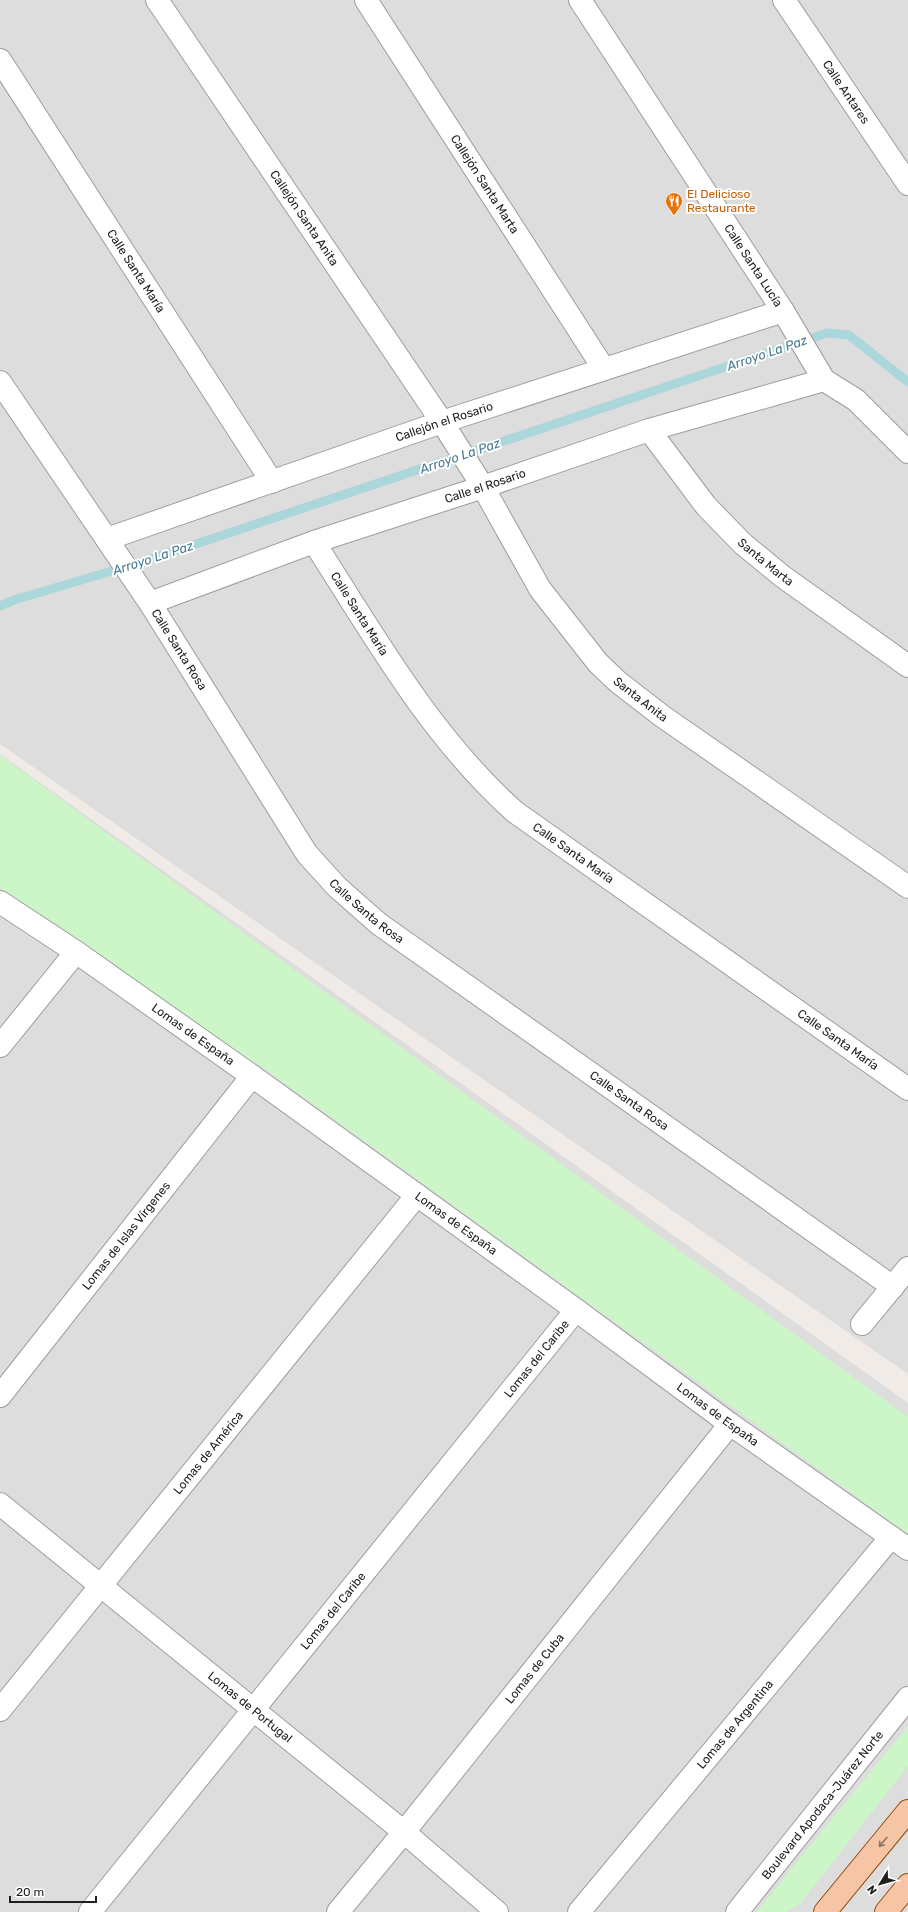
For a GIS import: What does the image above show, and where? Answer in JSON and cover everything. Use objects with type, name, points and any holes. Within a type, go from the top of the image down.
[{"type":"main road","points":[[825,1912],[908,1812]]},
{"type":"main road","points":[[886,1912],[908,1885]]},
{"type":"street","name":"Callejón Santa Anita","points":[[157,0],[446,429]]},
{"type":"street","name":"Callejón Santa Marta","points":[[366,0],[604,369]]},
{"type":"street","name":"Calle Santa Lucía","points":[[580,0],[786,315],[822,376],[856,400],[908,452]]},
{"type":"street","name":"Calle Antares","points":[[784,0],[908,184]]},
{"type":"street","name":"Calle Santa María","points":[[0,60],[272,482]]},
{"type":"street","name":"Callejón el Rosario","points":[[112,547],[272,482],[446,429],[604,369],[786,315]]},
{"type":"street","name":"Calle el Rosario","points":[[146,597],[314,542],[480,482],[822,376]]},
{"type":"street","name":"Calle Santa Rosa","points":[[0,382],[146,597],[277,809],[307,854],[337,887],[379,924],[892,1287]]},
{"type":"street","name":"Santa Anita","points":[[446,429],[480,482],[540,589],[580,642],[598,663],[618,682],[662,716],[908,887]]},
{"type":"street","name":"Santa Marta","points":[[649,430],[706,506],[743,544],[782,576],[908,666]]},
{"type":"street","name":"Calle Santa María","points":[[314,542],[401,679],[447,740],[490,790],[514,812],[908,1089]]},
{"type":"street","name":"Lomas de España","points":[[0,902],[76,952],[252,1076],[576,1310],[730,1424],[899,1543]]},
{"type":"street","points":[[0,1046],[76,952]]},
{"type":"street","name":"Lomas de Islas Vírgenes","points":[[0,1396],[252,1076]]},
{"type":"street","name":"Lomas de América","points":[[0,1710],[417,1195]]},
{"type":"street","points":[[862,1324],[908,1268]]},
{"type":"street","name":"Lomas del Caribe","points":[[90,1912],[576,1310]]},
{"type":"street","name":"Lomas de Cuba","points":[[338,1912],[404,1832],[730,1424]]},
{"type":"street","name":"Lomas de Portugal","points":[[0,1504],[253,1711],[404,1832],[497,1912]]},
{"type":"street","name":"Lomas de Argentina","points":[[579,1912],[899,1543]]},
{"type":"street","name":"Boulevard Apodaca-Juárez Norte","points":[[737,1912],[908,1698]]},
{"type":"shaded area","points":[[0,0],[908,0],[908,1374],[0,744]]},
{"type":"shaded area","points":[[0,754],[908,1403],[908,1912],[0,1912]]},
{"type":"green space","points":[[0,755],[908,1417],[908,1534],[270,1073],[0,888]]},
{"type":"green space","points":[[908,1726],[908,1766],[800,1904],[785,1912],[756,1912]]},
{"type":"waterway","name":"Arroyo La Paz","points":[[0,606],[14,600],[142,562],[827,333],[849,335],[908,382]]},
{"type":"place","name":"El Delicioso Restaurante","points":[[674,216]]}]
